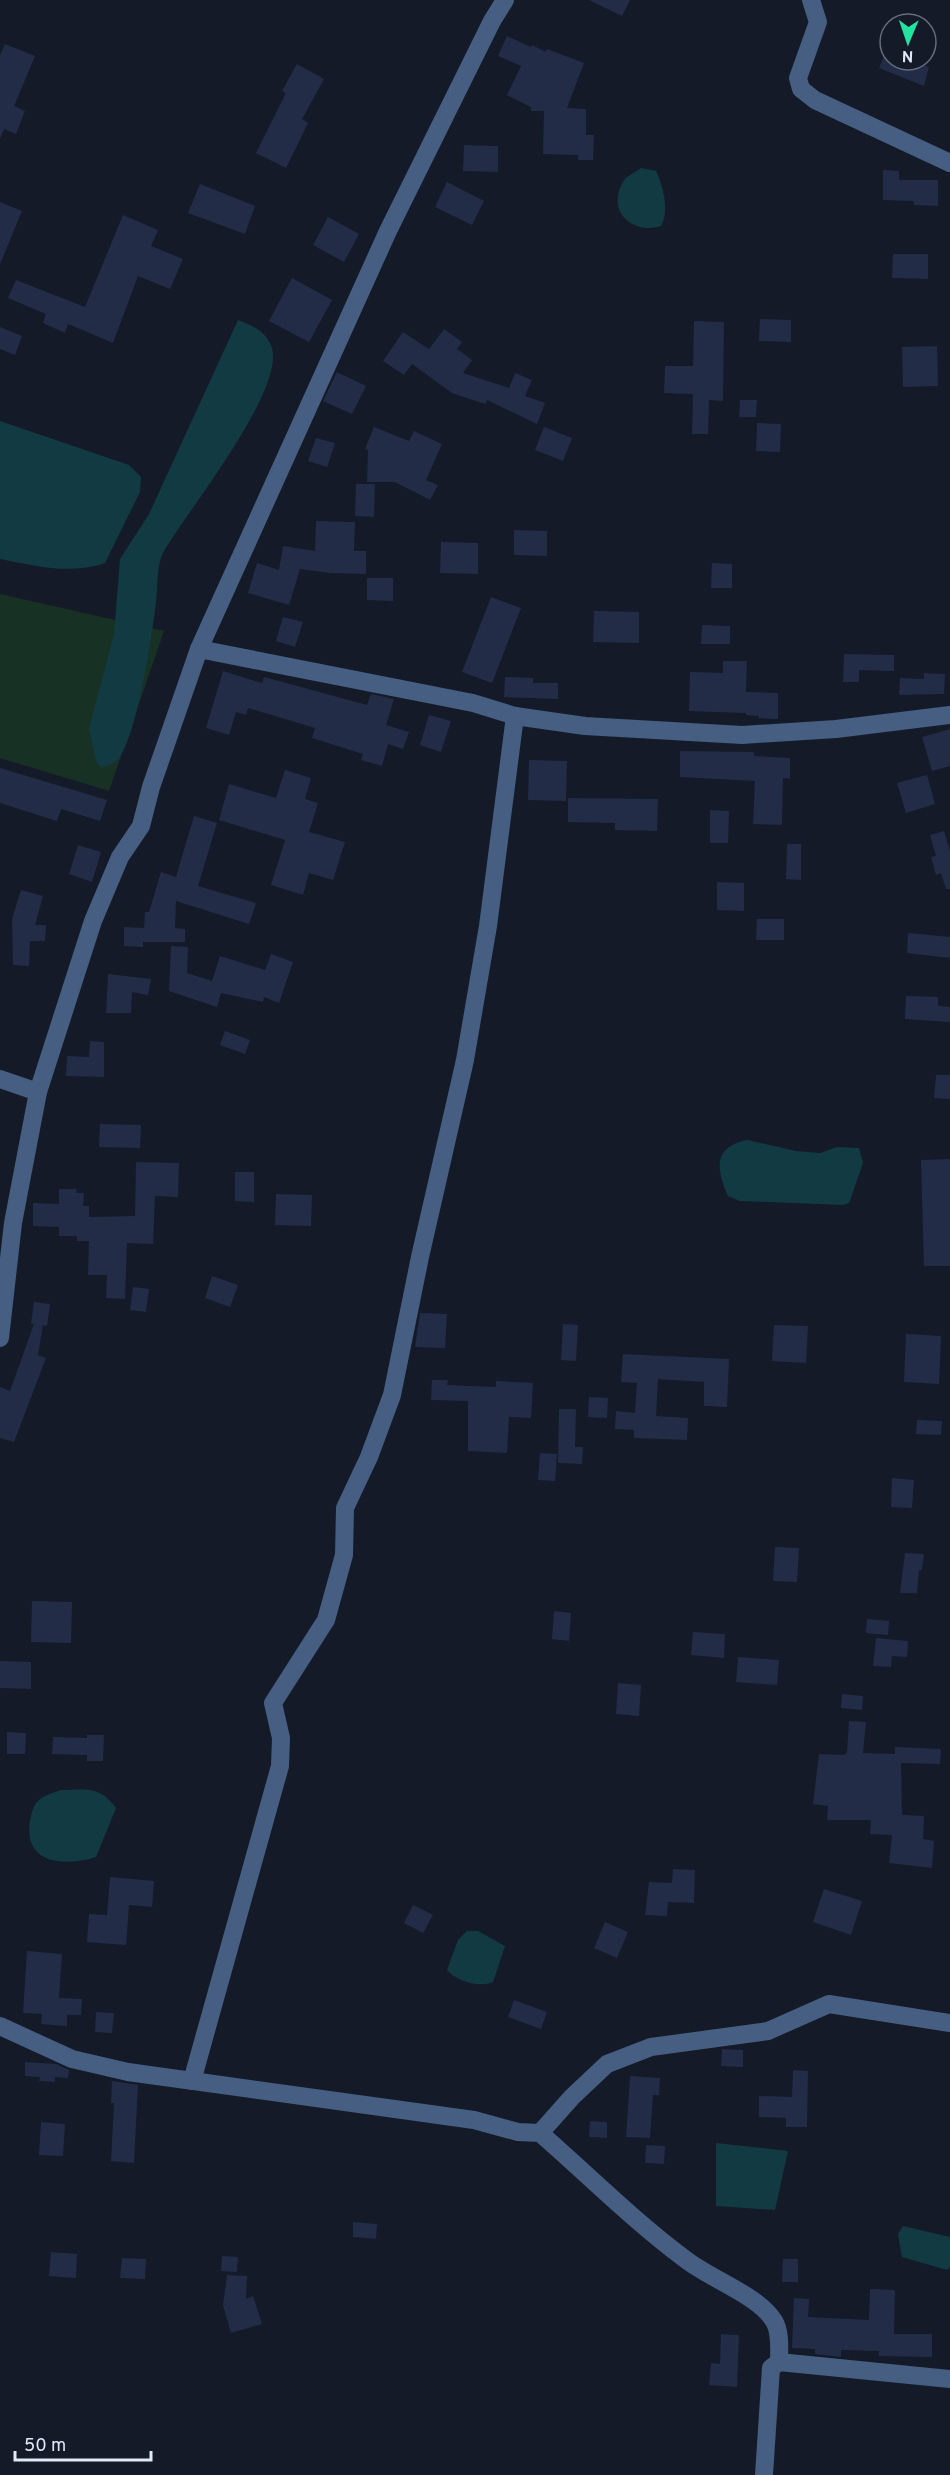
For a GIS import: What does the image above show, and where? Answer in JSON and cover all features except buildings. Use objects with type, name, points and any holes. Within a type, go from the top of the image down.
[{"type":"street","points":[[0,1338],[13,1223],[38,1092],[93,921],[120,857],[141,826],[151,787],[199,649],[388,231],[492,21],[505,0]]},
{"type":"street","points":[[811,0],[818,22],[798,78],[801,89],[815,100],[950,163]]},
{"type":"street","points":[[199,649],[473,703],[515,716],[585,726],[742,735],[836,729],[950,715]]},
{"type":"street","points":[[192,2081],[280,1766],[281,1738],[273,1703],[326,1620],[344,1555],[345,1508],[369,1457],[392,1395],[420,1257],[465,1060],[488,926],[515,716]]},
{"type":"street","points":[[0,1079],[38,1092]]},
{"type":"street","points":[[540,2133],[572,2097],[607,2064],[651,2047],[768,2031],[830,2004],[950,2023]]},
{"type":"street","points":[[0,2026],[72,2060],[128,2072],[474,2120],[518,2132],[540,2133],[684,2259],[719,2283],[746,2295],[775,2322],[779,2343],[778,2362]]},
{"type":"street","points":[[764,2475],[771,2368],[778,2362],[950,2379]]},
{"type":"shaded area","points":[[641,168],[656,171],[661,184],[665,214],[661,226],[640,227],[632,224],[620,211],[618,202],[623,182]]},
{"type":"shaded area","points":[[238,320],[263,333],[270,342],[272,368],[249,422],[163,553],[158,571],[156,602],[147,660],[131,732],[117,760],[101,768],[96,761],[89,729],[114,634],[120,559],[149,514]]},
{"type":"shaded area","points":[[0,421],[129,465],[141,477],[140,492],[105,563],[92,567],[66,569],[40,567],[0,559]]},
{"type":"shaded area","points":[[0,594],[164,631],[109,791],[0,758]]},
{"type":"shaded area","points":[[747,1140],[796,1151],[820,1153],[837,1147],[859,1148],[863,1163],[849,1203],[843,1205],[740,1201],[728,1196],[721,1177],[720,1160],[728,1148]]},
{"type":"shaded area","points":[[61,1790],[92,1790],[104,1795],[116,1808],[96,1857],[71,1862],[59,1861],[39,1854],[33,1846],[30,1821],[36,1803],[43,1797]]},
{"type":"shaded area","points":[[467,1931],[478,1931],[505,1946],[493,1982],[482,1984],[469,1982],[456,1977],[447,1970],[458,1940]]},
{"type":"shaded area","points":[[716,2143],[788,2151],[775,2210],[716,2206]]},
{"type":"shaded area","points":[[903,2226],[950,2237],[950,2267],[947,2270],[902,2257],[898,2234]]}]
